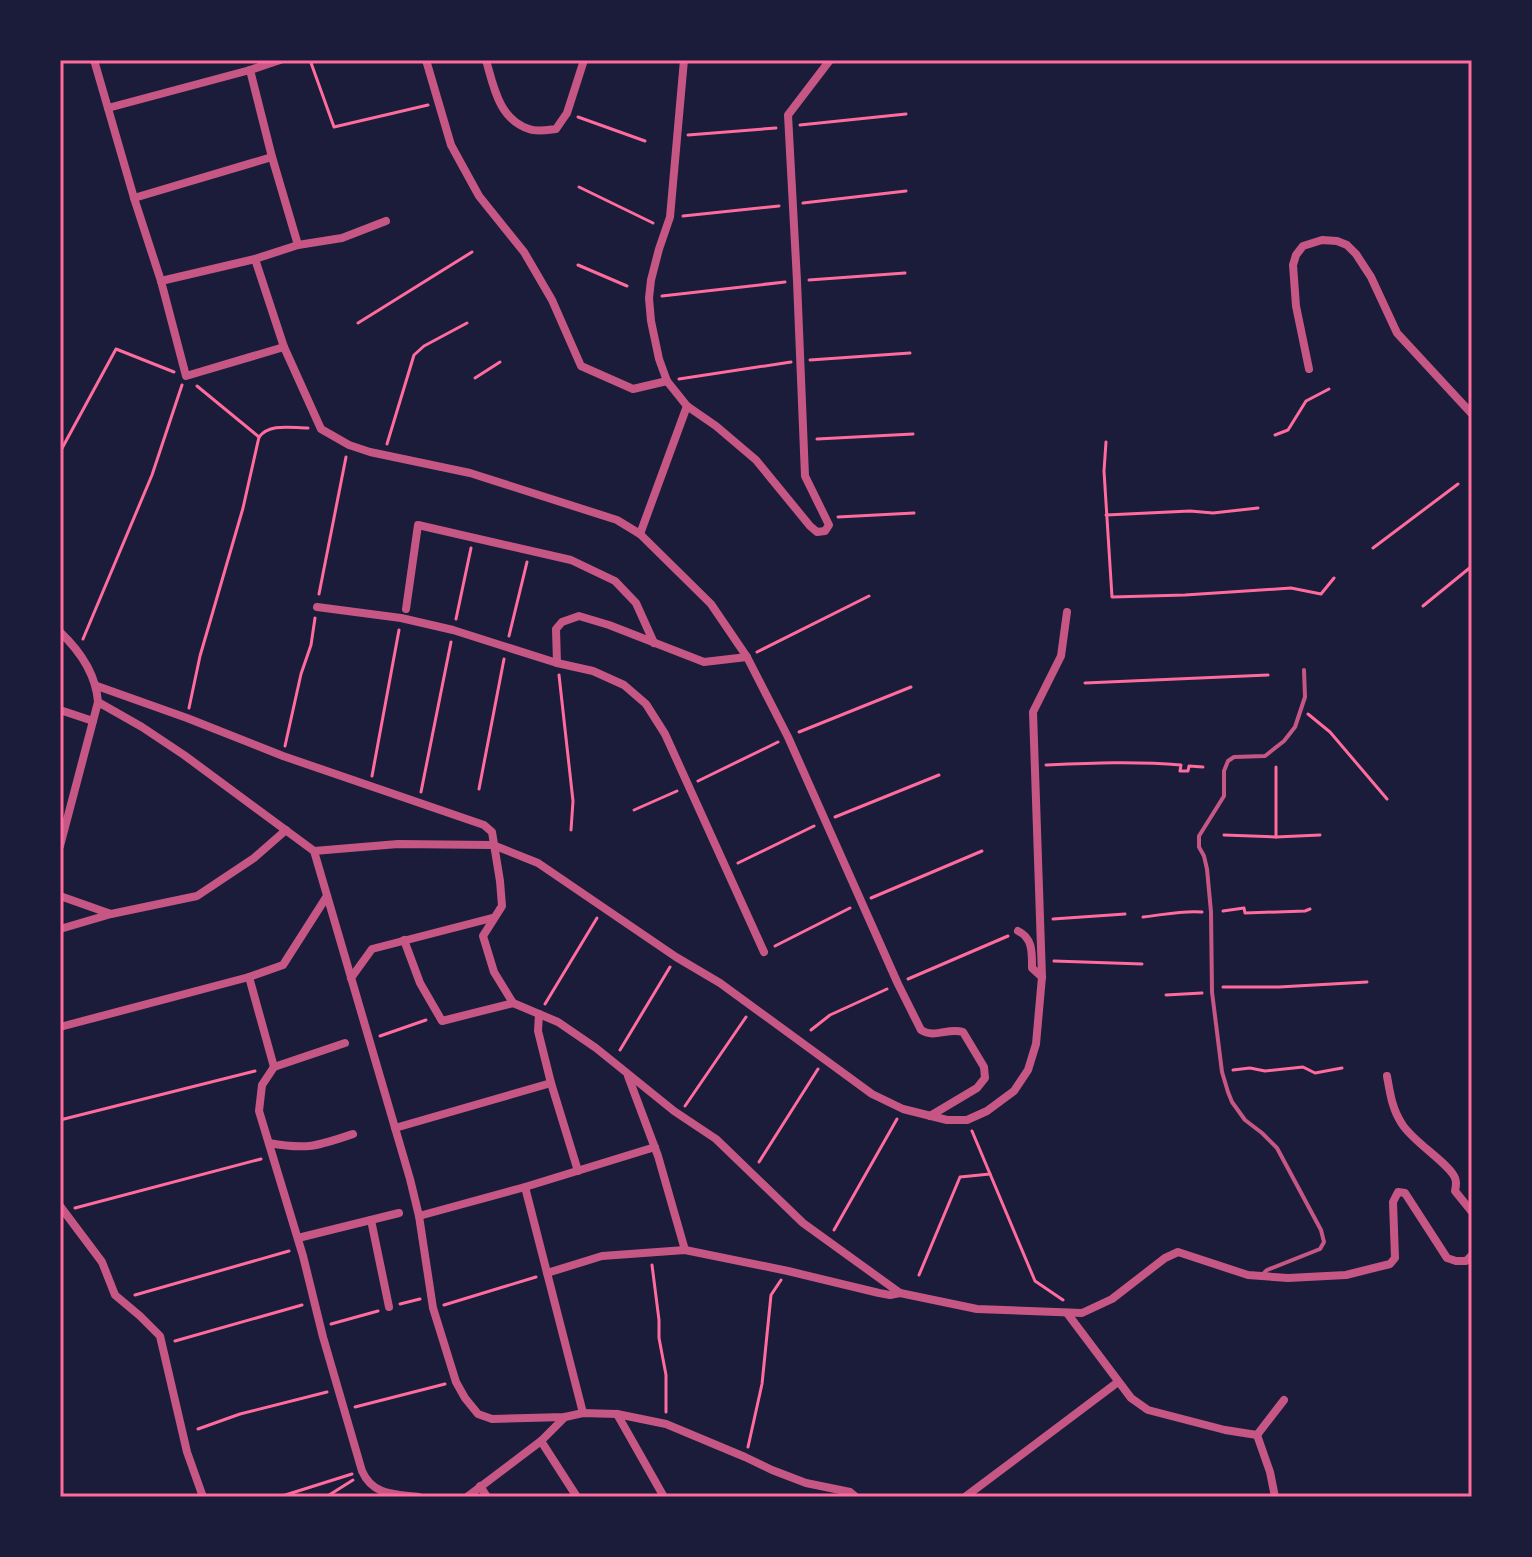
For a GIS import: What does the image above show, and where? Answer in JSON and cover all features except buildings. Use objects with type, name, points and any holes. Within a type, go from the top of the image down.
[{"type":"street","points":[[94,60],[161,281],[186,376],[284,347]]},
{"type":"street","points":[[108,108],[280,60]]},
{"type":"street","points":[[426,60],[451,145],[479,196],[524,252],[552,300],[581,366],[633,389],[667,381]]},
{"type":"street","points":[[486,60],[497,100],[511,119],[532,131],[556,129],[567,113],[584,60]]},
{"type":"street","points":[[684,60],[670,217],[659,249],[649,298],[656,347],[667,381],[687,406],[756,460],[817,532],[825,531],[829,525],[805,476],[788,115],[830,60]]},
{"type":"street","points":[[250,70],[298,245]]},
{"type":"street","points":[[134,198],[272,157]]},
{"type":"street","points":[[161,281],[255,259],[298,245],[342,238],[386,221]]},
{"type":"street","points":[[1309,369],[1296,306],[1293,265],[1303,246],[1322,240],[1337,241],[1356,254],[1371,277],[1397,333],[1472,414]]},
{"type":"street","points":[[255,259],[284,347],[321,429],[349,445],[470,473],[617,520],[640,534],[711,604],[747,657],[788,737],[921,1030],[933,1035],[954,1029],[963,1032],[984,1067],[985,1078],[977,1088],[930,1116]]},
{"type":"street","points":[[640,534],[687,406]]},
{"type":"street","points":[[406,609],[418,525],[571,560],[615,581],[636,603],[654,643]]},
{"type":"street","points":[[317,607],[401,618],[453,630],[557,663],[593,671],[624,685],[646,704],[665,734],[764,952]]},
{"type":"street","points":[[314,851],[398,844],[493,845],[538,863],[676,957],[720,983],[872,1094],[903,1109],[947,1120],[967,1120],[987,1111],[1014,1091],[1028,1070],[1036,1044],[1042,961],[1033,712],[1061,656],[1067,612]]},
{"type":"street","points":[[557,663],[556,629],[562,622],[579,616],[704,662],[747,657]]},
{"type":"street","points":[[60,632],[78,650],[97,686],[98,702],[60,846]]},
{"type":"street","points":[[97,686],[283,756],[484,825],[492,832],[502,906],[483,936],[494,972],[513,1003],[558,1022],[596,1048],[679,1114],[716,1139],[803,1223],[900,1293]]},
{"type":"street","points":[[98,702],[153,734],[314,851],[419,1216],[433,1308],[456,1382],[478,1414],[492,1419],[617,1414],[666,1424],[772,1470],[806,1483],[850,1492],[856,1497]]},
{"type":"street","points":[[60,710],[93,721]]},
{"type":"street","points":[[60,929],[111,914],[197,896],[254,858],[286,830]]},
{"type":"street","points":[[60,896],[111,914]]},
{"type":"street","points":[[60,1027],[249,977],[283,965],[327,896]]},
{"type":"street","points":[[351,978],[372,949],[492,918]]},
{"type":"street","points":[[1018,931],[1025,934],[1031,945],[1032,968],[1042,977]]},
{"type":"street","points":[[404,940],[420,983],[442,1021],[513,1003]]},
{"type":"street","points":[[249,977],[274,1067]]},
{"type":"street","points":[[539,1014],[538,1031],[578,1171]]},
{"type":"street","points":[[345,1043],[274,1067],[262,1085],[259,1111],[363,1473],[381,1492],[419,1497]]},
{"type":"street","points":[[628,1075],[655,1147],[685,1250]]},
{"type":"street","points":[[1387,1076],[1399,1121],[1409,1135],[1450,1170],[1455,1178],[1455,1191],[1472,1212]]},
{"type":"street","points":[[395,1128],[551,1083]]},
{"type":"street","points":[[269,1143],[294,1147],[318,1146],[353,1134]]},
{"type":"street","points":[[419,1216],[655,1147]]},
{"type":"street","points":[[525,1187],[583,1413]]},
{"type":"street","points":[[547,1273],[602,1256],[685,1250],[879,1293],[900,1293],[977,1309],[1067,1308],[1082,1313],[1112,1299],[1165,1258],[1178,1252],[1248,1275],[1288,1278],[1346,1275],[1390,1264],[1395,1258],[1393,1202],[1398,1192],[1405,1193],[1447,1258],[1466,1261],[1472,1255]]},
{"type":"street","points":[[62,1208],[102,1262],[115,1295],[160,1336],[187,1452],[203,1497]]},
{"type":"street","points":[[299,1243],[399,1213]]},
{"type":"street","points":[[371,1220],[389,1307]]},
{"type":"street","points":[[1067,1308],[1118,1382],[1131,1398],[1148,1410],[1257,1435]]},
{"type":"street","points":[[965,1497],[1118,1382]]},
{"type":"street","points":[[1257,1435],[1284,1400]]},
{"type":"street","points":[[617,1414],[664,1497]]},
{"type":"street","points":[[467,1497],[541,1441],[565,1417]]},
{"type":"street","points":[[1257,1435],[1275,1497]]},
{"type":"street","points":[[541,1441],[577,1497]]},
{"type":"street","points":[[480,1486],[487,1497]]},
{"type":"lane","points":[[1262,1276],[1267,1270],[1320,1249],[1324,1242],[1323,1235],[1277,1148],[1245,1120],[1232,1102],[1222,1072],[1212,990],[1207,869],[1199,847],[1199,836],[1224,796],[1224,771],[1228,761],[1234,757],[1265,756],[1291,733],[1305,697],[1304,670]]},
{"type":"path","points":[[310,60],[334,127],[430,105]]},
{"type":"path","points":[[567,113],[645,141]]},
{"type":"path","points":[[579,187],[653,223]]},
{"type":"path","points":[[358,323],[472,252]]},
{"type":"path","points":[[578,265],[627,286]]},
{"type":"path","points":[[649,298],[797,281],[905,273]]},
{"type":"path","points":[[384,455],[414,355],[424,346],[467,323]]},
{"type":"path","points":[[60,452],[116,349],[186,376],[259,437]]},
{"type":"path","points":[[475,378],[500,362]]},
{"type":"path","points":[[78,650],[152,475],[186,376]]},
{"type":"path","points":[[1275,435],[1288,430],[1306,401],[1329,389]]},
{"type":"path","points":[[187,718],[200,656],[243,508],[259,437],[263,431],[273,428],[321,429]]},
{"type":"path","points":[[804,440],[913,434]]},
{"type":"path","points":[[1106,442],[1104,471],[1112,597],[1291,588],[1321,594],[1334,578]]},
{"type":"path","points":[[1373,548],[1458,484]]},
{"type":"path","points":[[1106,515],[1190,511],[1213,513],[1258,508]]},
{"type":"path","points":[[826,517],[914,513]]},
{"type":"path","points":[[419,803],[473,538]]},
{"type":"path","points":[[479,789],[506,647],[530,551]]},
{"type":"path","points":[[1423,606],[1472,566]]},
{"type":"path","points":[[747,657],[869,596]]},
{"type":"path","points":[[370,787],[401,618]]},
{"type":"path","points":[[557,663],[573,801],[571,830]]},
{"type":"path","points":[[1085,683],[1268,675]]},
{"type":"path","points":[[634,810],[788,737],[911,687]]},
{"type":"path","points":[[1302,710],[1330,732],[1387,799]]},
{"type":"path","points":[[1034,766],[1105,762],[1181,765],[1180,771],[1188,771],[1189,766],[1203,767]]},
{"type":"path","points":[[1276,767],[1276,837]]},
{"type":"path","points":[[1224,835],[1320,835]]},
{"type":"path","points":[[539,1014],[602,907]]},
{"type":"path","points":[[1211,912],[1244,908],[1245,913],[1310,909]]},
{"type":"path","points":[[1143,917],[1186,910],[1202,912]]},
{"type":"path","points":[[1040,920],[1125,914]]},
{"type":"path","points":[[811,1030],[830,1015],[1018,931]]},
{"type":"path","points":[[613,1062],[676,957]]},
{"type":"path","points":[[1042,961],[1142,964]]},
{"type":"path","points":[[1166,995],[1367,982]]},
{"type":"path","points":[[679,1114],[752,1007]]},
{"type":"path","points":[[369,1040],[429,1019],[442,1021]]},
{"type":"path","points":[[759,1162],[824,1059]]},
{"type":"path","points":[[60,1120],[274,1067]]},
{"type":"path","points":[[1222,1072],[1303,1067],[1315,1073],[1342,1068]]},
{"type":"path","points":[[832,1234],[903,1109]]},
{"type":"path","points":[[967,1120],[1035,1281],[1067,1308]]},
{"type":"path","points":[[62,1208],[273,1156]]},
{"type":"path","points":[[919,1275],[960,1177],[990,1174]]},
{"type":"path","points":[[126,1306],[129,1296],[299,1243]]},
{"type":"path","points":[[650,1253],[666,1375],[666,1424]]},
{"type":"path","points":[[745,1457],[762,1384],[771,1295],[788,1271]]},
{"type":"path","points":[[433,1308],[547,1273]]},
{"type":"path","points":[[323,1337],[328,1325],[431,1296]]},
{"type":"path","points":[[175,1341],[314,1302]]},
{"type":"path","points":[[345,1414],[353,1407],[456,1382]]},
{"type":"path","points":[[198,1429],[240,1414],[339,1389]]},
{"type":"path","points":[[279,1497],[363,1473]]},
{"type":"path","points":[[326,1497],[363,1473]]}]
